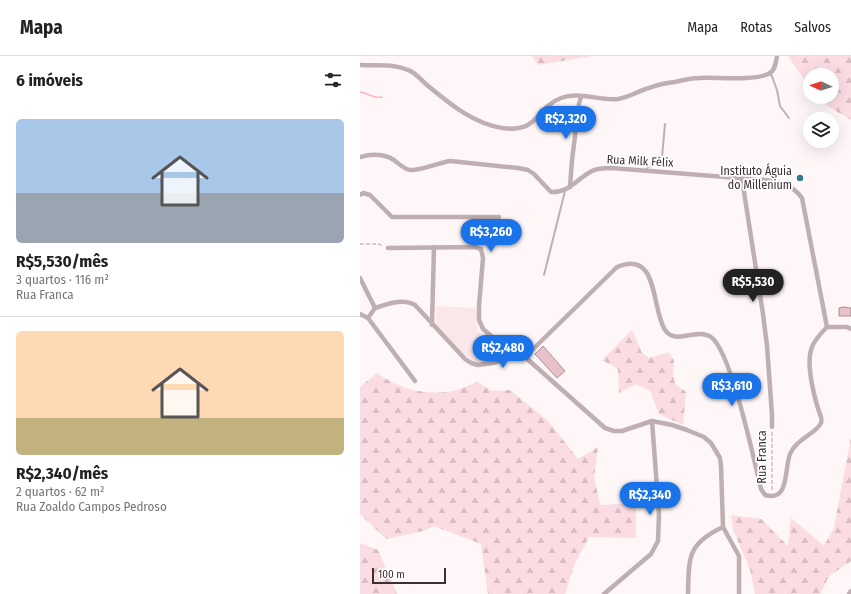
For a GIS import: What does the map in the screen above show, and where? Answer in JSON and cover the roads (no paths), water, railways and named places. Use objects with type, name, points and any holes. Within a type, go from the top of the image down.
[{"type":"street","points":[[360,64],[398,66],[409,70],[439,95],[467,115],[501,128],[521,128],[532,122],[556,100],[562,97],[615,99],[627,97],[658,85],[698,78],[737,78],[769,74],[775,67],[777,56]]},
{"type":"street","points":[[360,157],[372,155],[383,156],[391,159],[406,169],[412,170],[450,161],[518,168],[528,170],[534,174],[551,192],[559,192],[567,189],[581,97]]},
{"type":"street","name":"Rua Milk Félix","points":[[567,189],[597,169],[611,168],[778,182],[794,188],[802,198],[827,327]]},
{"type":"street","name":"Rua Franca","points":[[742,179],[767,346],[772,427]]},
{"type":"street","points":[[360,195],[363,193],[370,195],[392,217],[499,217]]},
{"type":"street","points":[[432,325],[434,247]]},
{"type":"street","points":[[388,248],[474,247],[481,249],[484,258],[479,320],[483,329],[515,356]]},
{"type":"street","points":[[525,357],[617,267],[629,263],[640,266],[645,269],[648,275],[662,323],[666,331],[672,335],[681,337],[703,333],[710,336],[720,348],[736,392],[761,488],[765,495],[772,497],[779,494],[784,486],[791,452],[802,439],[821,423],[821,417],[813,389],[810,356],[813,345],[820,333],[827,327],[847,327],[851,329]]},
{"type":"street","points":[[360,278],[375,308]]},
{"type":"street","points":[[368,318],[375,308],[396,302],[410,302],[415,305],[432,325],[465,359],[471,363],[478,365],[515,356],[525,357],[605,428],[614,431],[622,431],[652,421],[672,425],[704,437],[716,449],[720,458],[723,527],[739,556],[739,594]]},
{"type":"street","points":[[360,314],[368,318],[415,381]]},
{"type":"street","points":[[604,594],[651,554],[658,540],[659,514],[652,421]]},
{"type":"street","points":[[688,594],[692,551],[707,535],[723,527]]},
{"type":"street","points":[[848,594],[851,591]]},
{"type":"lane","points":[[769,74],[778,90],[780,106],[789,118]]},
{"type":"lane","points":[[645,170],[662,157],[665,124]]},
{"type":"lane","points":[[544,275],[567,189]]},
{"type":"waterway","points":[[360,92],[366,93],[373,97],[382,97]]},
{"type":"place","name":"Instituto Águia do Millenium","points":[[800,178]]}]
